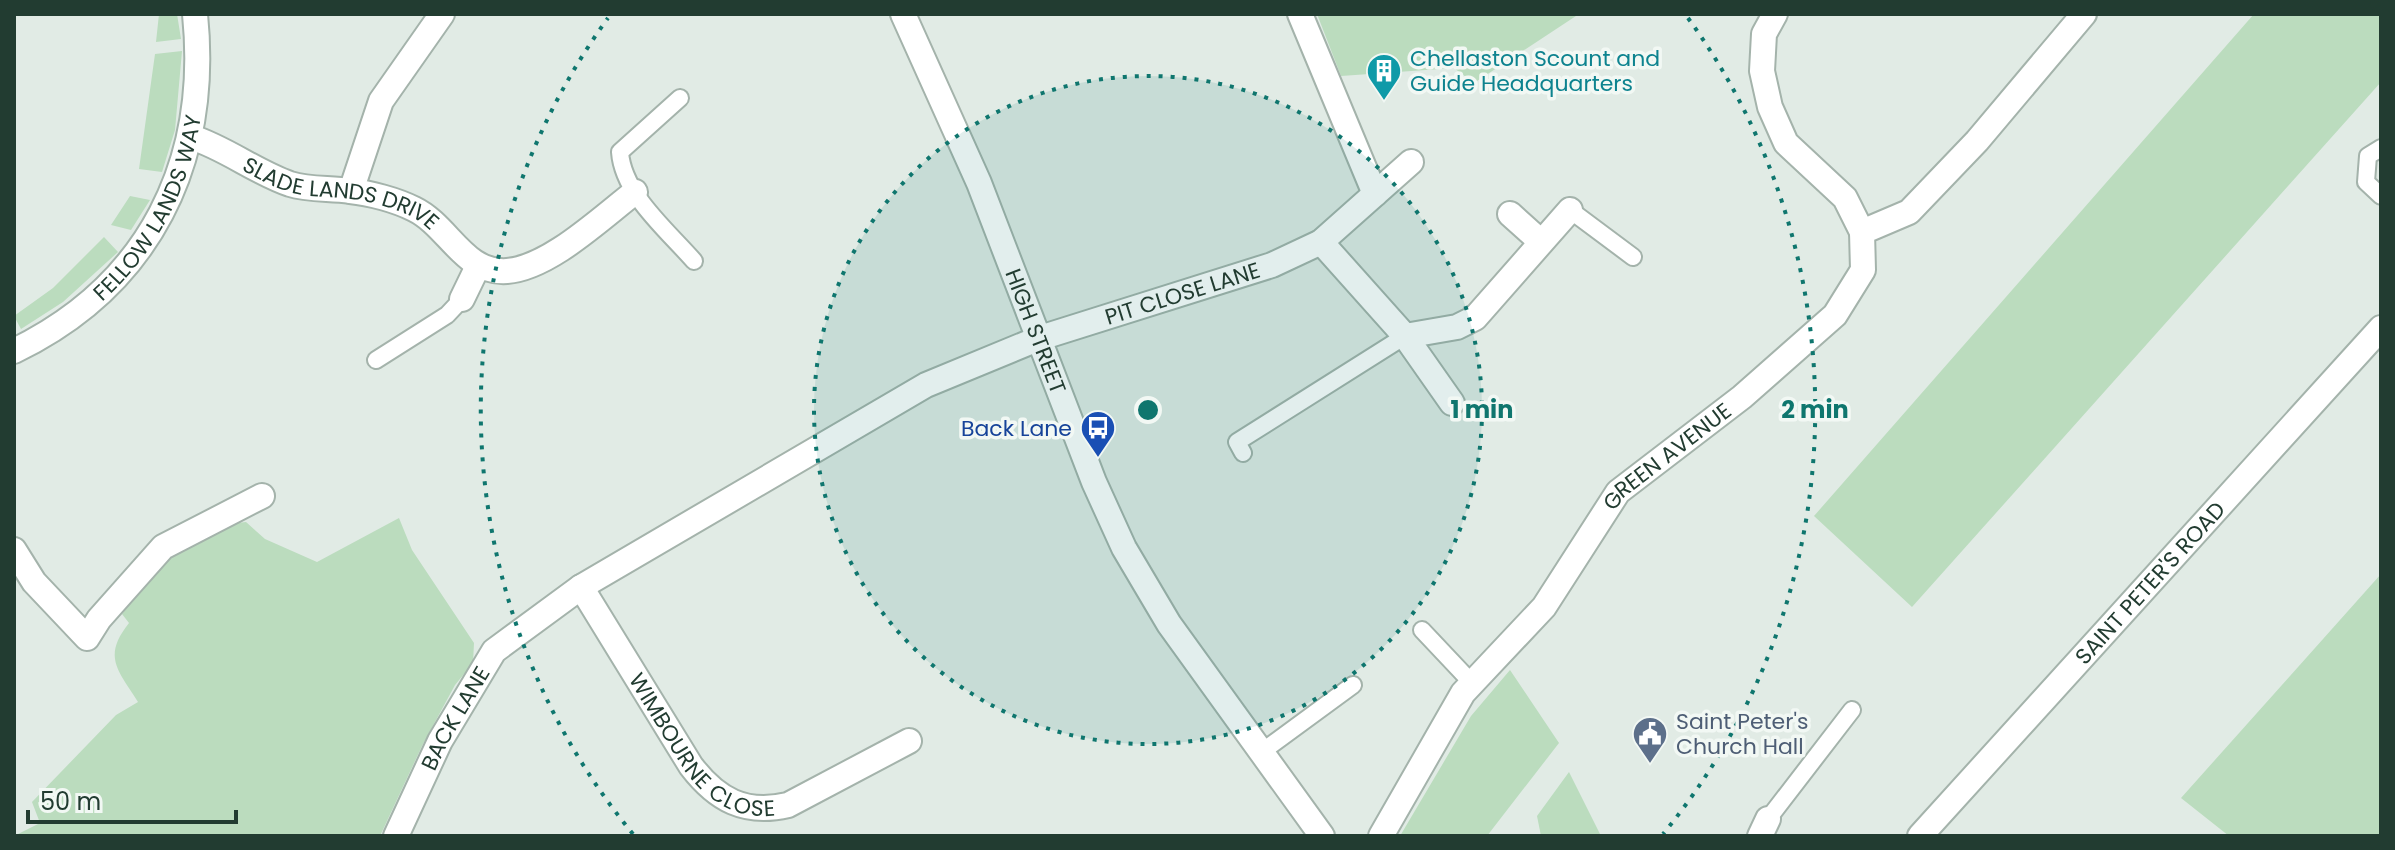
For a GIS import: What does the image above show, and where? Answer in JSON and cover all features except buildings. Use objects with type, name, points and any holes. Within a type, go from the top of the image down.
[{"type":"street","name":"FELLOW LANDS WAY","points":[[14,351],[75,315],[118,276],[164,209],[191,137],[199,67],[195,14]]},
{"type":"street","points":[[351,191],[381,101],[442,14]]},
{"type":"street","name":"HIGH STREET","points":[[903,14],[973,169],[1104,506],[1131,560],[1169,624],[1322,836]]},
{"type":"street","points":[[1300,14],[1375,194]]},
{"type":"street","points":[[1775,14],[1764,34],[1762,71],[1770,107],[1786,143],[1845,198],[1862,232],[1909,212],[1977,141],[2084,14]]},
{"type":"street","name":"SLADE LANDS DRIVE","points":[[191,137],[290,184],[351,191],[393,202],[425,215],[478,266]]},
{"type":"street","name":"PIT CLOSE LANE","points":[[1040,338],[1272,265],[1321,242],[1411,162]]},
{"type":"street","points":[[462,299],[478,266],[496,272],[512,271],[537,263],[635,192]]},
{"type":"street","points":[[1405,336],[1457,327],[1475,318],[1570,210]]},
{"type":"street","points":[[1510,214],[1541,242]]},
{"type":"street","name":"GREEN AVENUE","points":[[1381,836],[1463,693],[1544,607],[1618,492],[1742,397],[1835,315],[1863,270],[1862,232]]},
{"type":"street","points":[[1321,242],[1405,336],[1452,403]]},
{"type":"street","name":"SAINT PETER'S ROAD","points":[[1920,836],[2381,328]]},
{"type":"street","name":"BACK LANE","points":[[396,836],[440,741],[494,651],[581,587],[926,385],[1040,338]]},
{"type":"street","points":[[14,550],[34,582],[87,638],[99,619],[163,547],[262,496]]},
{"type":"street","name":"WIMBOURNE CLOSE","points":[[581,587],[691,766],[704,782],[733,804],[770,809],[788,805],[909,741]]},
{"type":"lane","points":[[680,98],[620,152],[621,170],[635,192],[694,261]]},
{"type":"lane","points":[[2381,148],[2368,156],[2366,182],[2381,196]]},
{"type":"lane","points":[[1570,210],[1633,257]]},
{"type":"lane","points":[[376,360],[447,315],[462,299]]},
{"type":"lane","points":[[1243,453],[1237,442],[1405,336]]},
{"type":"lane","points":[[1422,630],[1472,683]]},
{"type":"lane","points":[[1263,751],[1353,685]]},
{"type":"lane","points":[[1764,828],[1852,710]]},
{"type":"green space","points":[[159,14],[177,14],[181,39],[156,42]]},
{"type":"green space","points":[[1317,14],[1579,14],[1474,83],[1454,68],[1341,76]]},
{"type":"green space","points":[[2254,14],[2381,14],[2381,82],[1912,607],[1814,516]]},
{"type":"green space","points":[[182,51],[175,130],[162,172],[139,169],[155,54]]},
{"type":"green space","points":[[130,196],[150,200],[131,230],[111,225]]},
{"type":"green space","points":[[104,237],[118,252],[63,302],[21,329],[14,316],[53,288]]},
{"type":"green space","points":[[399,518],[412,550],[474,643],[473,663],[455,685],[422,746],[380,836],[14,836],[40,823],[32,802],[116,715],[138,702],[119,672],[116,645],[129,623],[122,614],[163,562],[228,524],[246,522],[265,539],[317,562]]},
{"type":"green space","points":[[2381,574],[2381,836],[2229,836],[2181,798]]},
{"type":"green space","points":[[1510,670],[1559,743],[1487,836],[1400,836],[1471,716]]},
{"type":"green space","points":[[1569,772],[1601,836],[1541,836],[1537,816]]},
{"type":"place","name":"Chellaston Scount and Guide Headquarters","points":[[1384,102]]},
{"type":"place","name":"Back Lane","points":[[1098,459]]},
{"type":"place","name":"Saint Peter's Church Hall","points":[[1650,765]]}]
